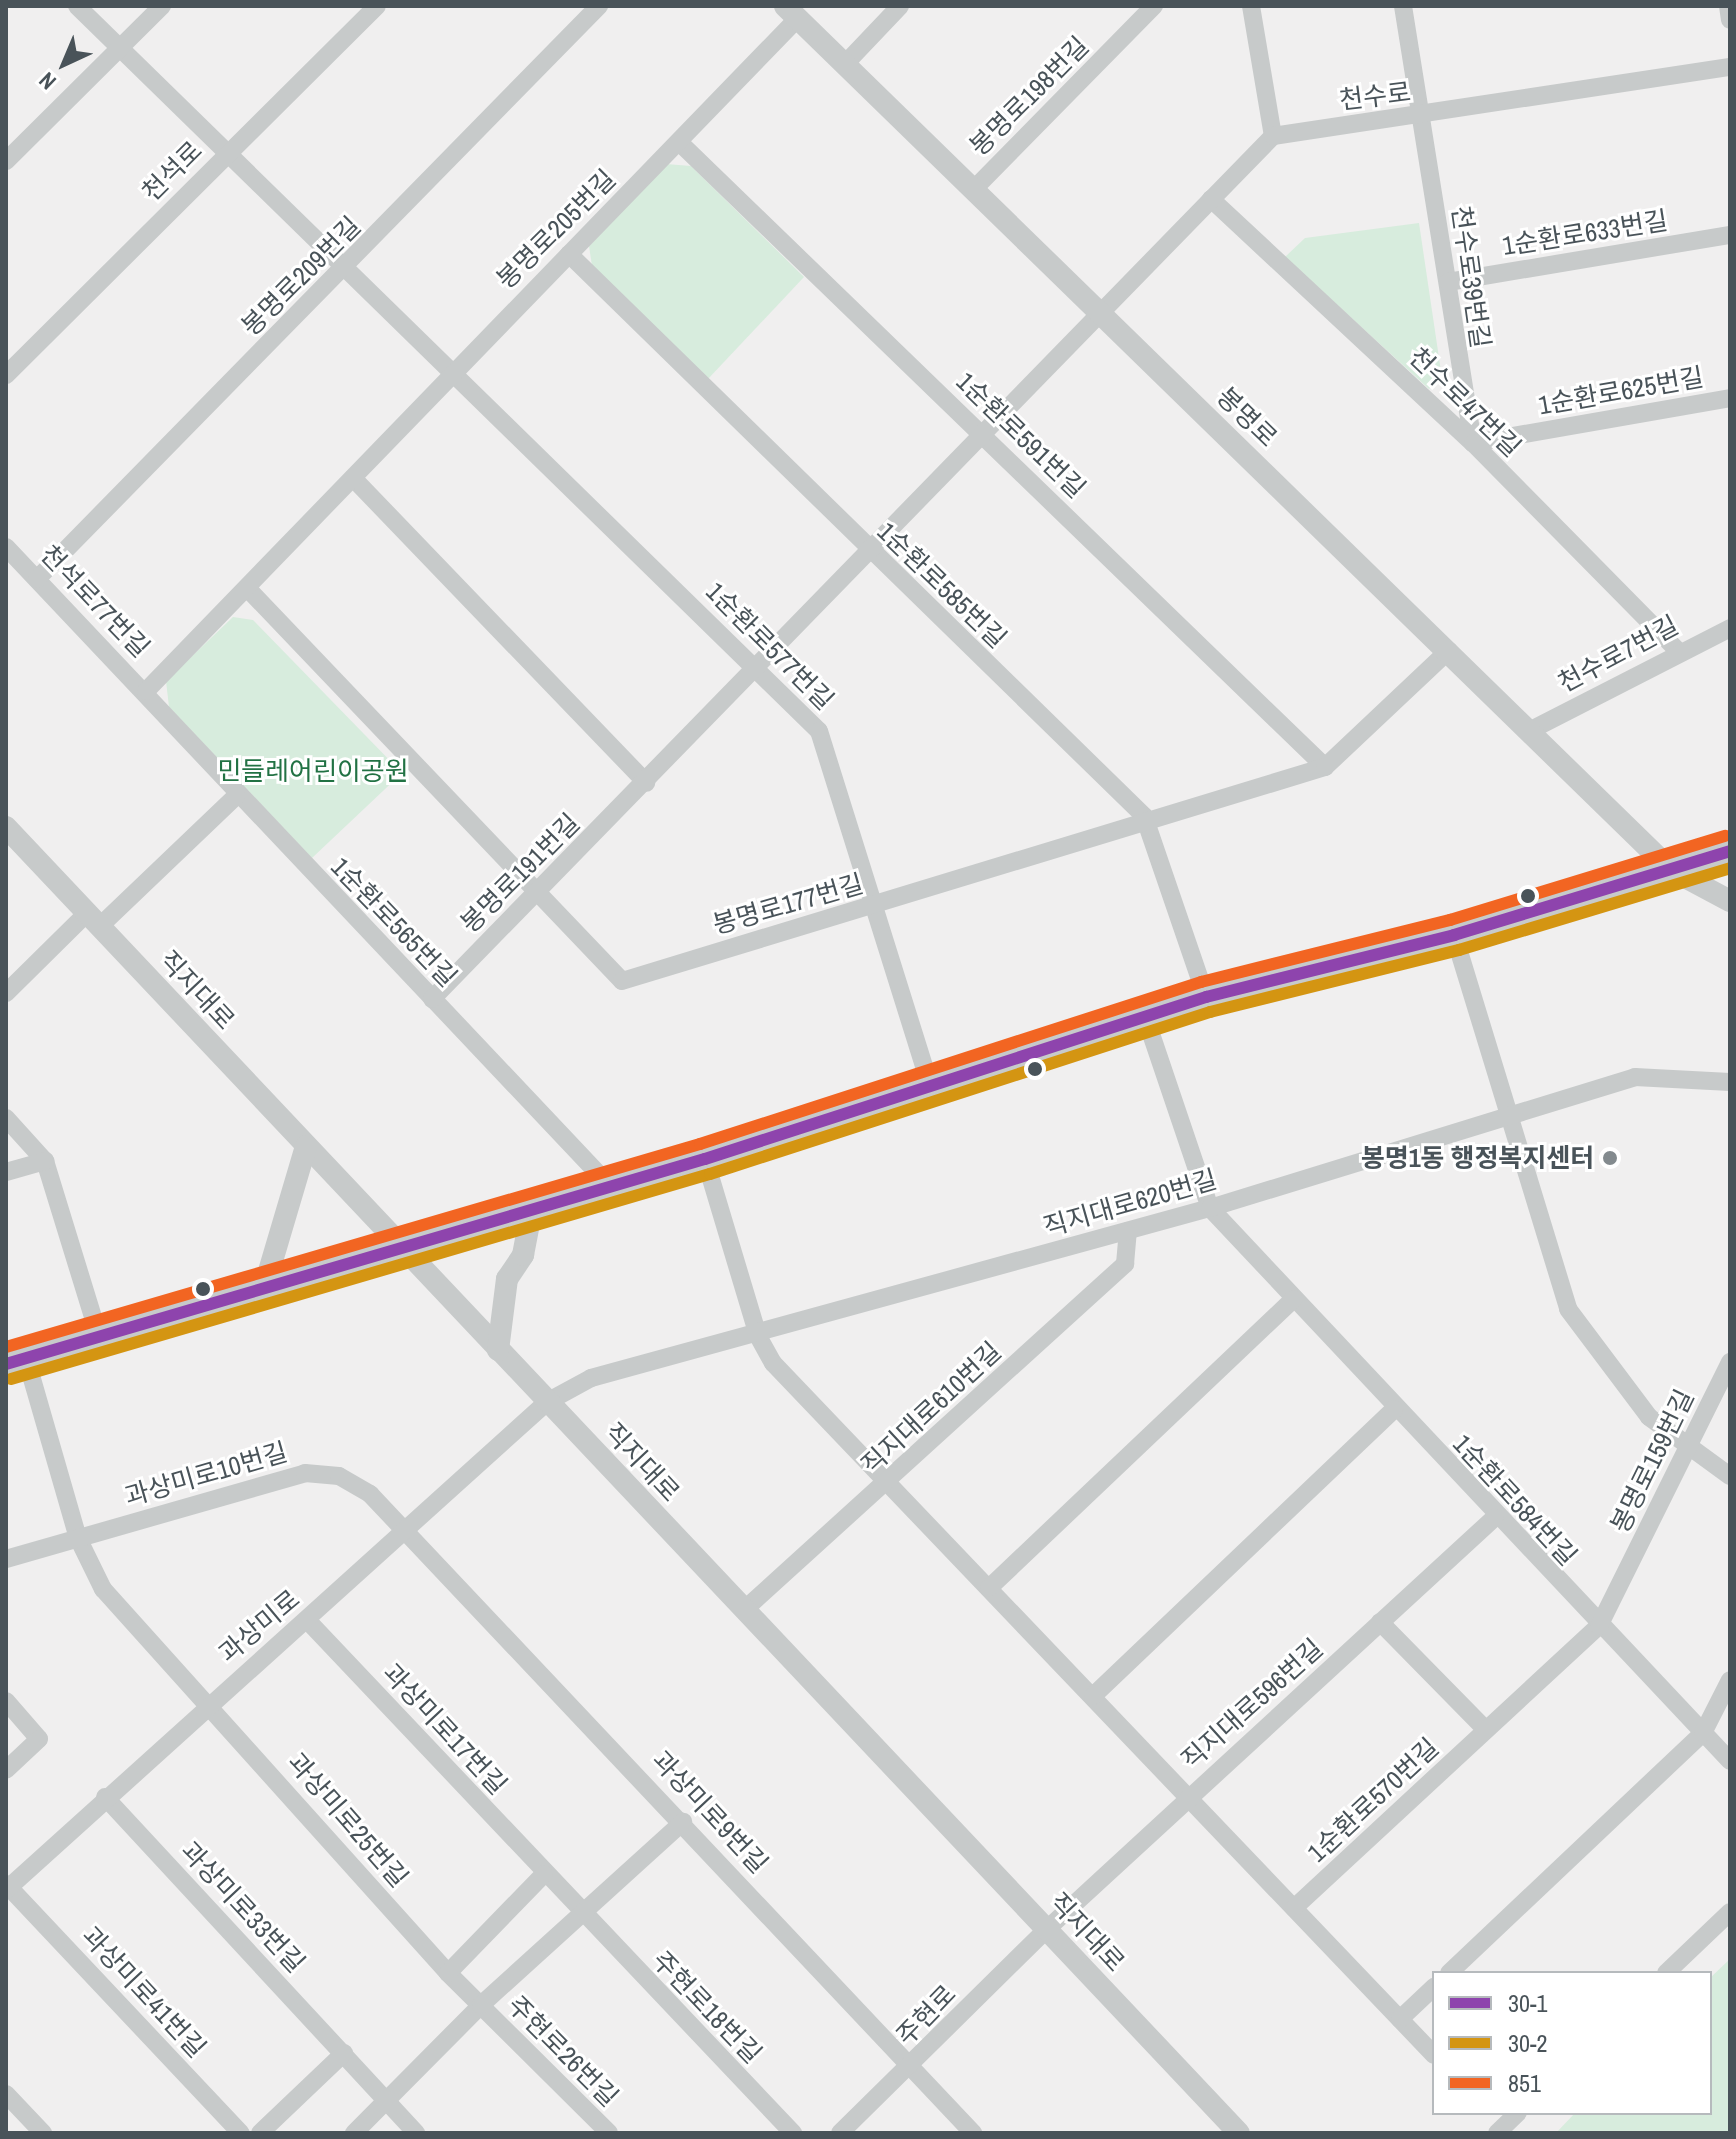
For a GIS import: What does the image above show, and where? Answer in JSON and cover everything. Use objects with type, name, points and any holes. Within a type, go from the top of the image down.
[{"type":"street","name":"1순환로577번길","points":[[77,6],[348,267],[819,731],[930,1086]]},
{"type":"street","points":[[6,161],[162,6]]},
{"type":"street","name":"천석로","points":[[6,375],[377,6]]},
{"type":"street","name":"봉명로209번길","points":[[37,579],[348,267],[599,6]]},
{"type":"street","points":[[845,64],[900,6]]},
{"type":"street","name":"봉명로198번길","points":[[974,189],[1154,6]]},
{"type":"street","points":[[1101,317],[1273,136],[1251,6]]},
{"type":"street","name":"천수로39번길","points":[[1403,6],[1473,443]]},
{"type":"street","points":[[1728,6],[1730,20]]},
{"type":"street","name":"봉명로","points":[[791,12],[1101,317],[1449,650],[1670,869],[1730,901]]},
{"type":"street","name":"봉명로205번길","points":[[146,691],[353,478],[452,369],[679,142],[791,12]]},
{"type":"street","name":"천수로","points":[[1273,136],[1419,117],[1730,67]]},
{"type":"street","name":"1순환로591번길","points":[[679,142],[1325,767]]},
{"type":"street","name":"천수로47번길","points":[[1211,199],[1473,443],[1677,650]]},
{"type":"street","name":"1순환로633번길","points":[[1448,282],[1730,235]]},
{"type":"street","name":"1순환로585번길","points":[[569,254],[1144,816],[1206,997]]},
{"type":"street","name":"봉명로191번길","points":[[432,999],[1101,317]]},
{"type":"street","name":"1순환로625번길","points":[[1473,443],[1730,398]]},
{"type":"street","points":[[353,478],[646,783]]},
{"type":"street","name":"천석로77번길","points":[[6,547],[146,691]]},
{"type":"street","name":"봉명로177번길","points":[[247,588],[622,981],[874,907],[1144,816],[1325,767],[1449,650]]},
{"type":"street","name":"천수로7번길","points":[[1531,730],[1677,650],[1730,628]]},
{"type":"street","name":"1순환로565번길","points":[[146,691],[236,796],[609,1185]]},
{"type":"street","points":[[6,993],[236,796]]},
{"type":"street","name":"직지대로","points":[[6,827],[1239,2133]]},
{"type":"street","points":[[16,1361],[705,1159],[1206,997],[1454,935],[1670,869],[1727,857]]},
{"type":"street","points":[[1454,935],[1506,1114],[1568,1309],[1649,1417],[1730,1476]]},
{"type":"street","name":"1순환로584번길","points":[[1145,1016],[1210,1208],[1494,1518],[1730,1761]]},
{"type":"street","name":"직지대로620번길","points":[[547,1402],[591,1378],[758,1336],[1210,1208],[1506,1114],[1635,1077],[1730,1082]]},
{"type":"street","points":[[6,1118],[45,1161],[99,1336]]},
{"type":"street","points":[[264,1288],[306,1146]]},
{"type":"street","points":[[705,1159],[758,1336],[773,1363],[1432,2053]]},
{"type":"street","points":[[6,1172],[45,1161]]},
{"type":"street","points":[[498,1350],[507,1279],[523,1255],[532,1208]]},
{"type":"street","name":"직지대로610번길","points":[[744,1610],[888,1483],[1125,1264],[1128,1231]]},
{"type":"street","points":[[989,1588],[1294,1299]]},
{"type":"street","name":"과상미로25번길","points":[[16,1361],[78,1538],[103,1589],[210,1702],[448,1973],[481,2005]]},
{"type":"street","name":"봉명로159번길","points":[[1599,1626],[1730,1362]]},
{"type":"street","name":"과상미로","points":[[7,1887],[547,1402]]},
{"type":"street","points":[[1093,1696],[1394,1409]]},
{"type":"street","name":"과상미로10번길","points":[[6,1559],[305,1473],[339,1476],[408,1528]]},
{"type":"street","name":"직지대로596번길","points":[[1046,1930],[1494,1518]]},
{"type":"street","name":"과상미로9번길","points":[[408,1528],[973,2133]]},
{"type":"street","name":"과상미로17번길","points":[[307,1620],[583,1917]]},
{"type":"street","points":[[1380,1622],[1486,1730],[1599,1626]]},
{"type":"street","points":[[1451,1971],[1703,1733],[1730,1680]]},
{"type":"street","points":[[6,1701],[39,1739],[6,1770]]},
{"type":"street","name":"1순환로570번길","points":[[1294,1908],[1486,1730]]},
{"type":"street","name":"과상미로33번길","points":[[105,1797],[416,2133]]},
{"type":"street","points":[[354,2133],[481,2005],[583,1917],[683,1822]]},
{"type":"street","points":[[448,1973],[544,1874]]},
{"type":"street","name":"과상미로41번길","points":[[7,1887],[241,2133]]},
{"type":"street","points":[[1668,1971],[1730,1912]]},
{"type":"street","name":"주현로18번길","points":[[583,1917],[793,2133]]},
{"type":"street","name":"주현로","points":[[840,2133],[912,2067],[1046,1930]]},
{"type":"street","points":[[1400,2019],[1432,1989]]},
{"type":"street","name":"주현로26번길","points":[[481,2005],[609,2133]]},
{"type":"street","points":[[260,2133],[344,2053]]},
{"type":"street","points":[[6,2094],[43,2133]]},
{"type":"street","points":[[1491,2115],[1503,2131],[1516,2115]]},
{"type":"green space","points":[[666,164],[691,166],[804,277],[708,379],[592,266],[589,246]]},
{"type":"green space","points":[[1419,223],[1442,378],[1429,389],[1285,257],[1305,238]]},
{"type":"green space","name":"민들레어린이공원","points":[[233,617],[253,620],[402,773],[312,858],[169,707],[166,681]]},
{"type":"green space","points":[[1730,1959],[1730,2131],[1556,2133],[1573,2115],[1712,2115],[1712,1976]]},
{"type":"transit line","name":"851","points":[[6,1347],[700,1144],[1201,982],[1450,920],[1725,836]]},
{"type":"transit line","name":"30-1","points":[[6,1364],[705,1159],[1206,997],[1454,935],[1730,851]]},
{"type":"transit line","name":"30-2","points":[[11,1379],[710,1174],[1210,1012],[1459,950],[1730,868]]},
{"type":"place","name":"봉명1동 행정복지센터","points":[[1610,1158]]}]
